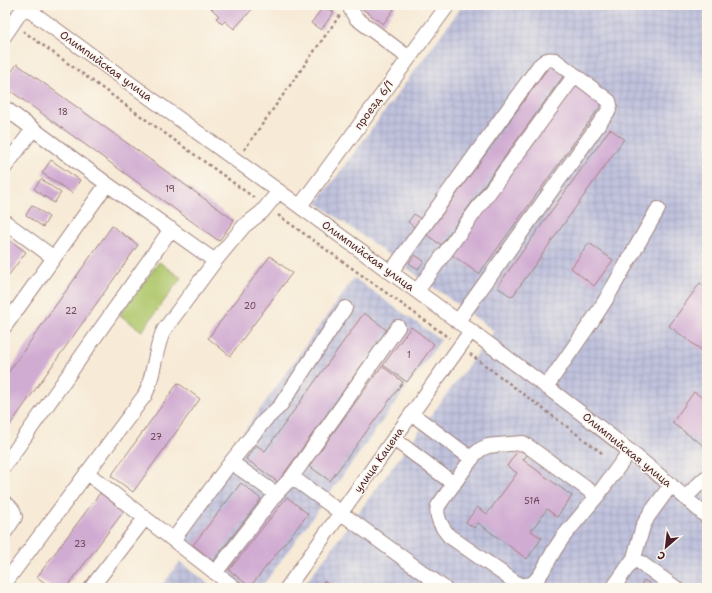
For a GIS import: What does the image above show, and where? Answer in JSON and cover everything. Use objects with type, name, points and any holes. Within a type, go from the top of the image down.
[{"type":"street","name":"проезд 6/1","points":[[300,206],[448,5]]},
{"type":"street","points":[[9,29],[23,6]]},
{"type":"street","name":"Олимпийская улица","points":[[23,6],[458,321],[630,451],[707,517]]},
{"type":"street","points":[[346,8],[351,10],[356,18],[409,58]]},
{"type":"street","points":[[391,272],[539,66],[545,60],[555,60],[609,101],[609,110],[458,321]]},
{"type":"street","points":[[417,291],[575,75]]},
{"type":"street","points":[[5,108],[215,261]]},
{"type":"street","points":[[5,168],[33,129]]},
{"type":"street","points":[[5,326],[108,184]]},
{"type":"street","points":[[5,583],[145,395],[149,386],[160,339],[164,330],[215,261],[244,226],[262,212],[279,190]]},
{"type":"street","points":[[546,387],[605,301],[658,209]]},
{"type":"street","points":[[5,222],[54,258]]},
{"type":"street","points":[[5,465],[171,229]]},
{"type":"street","points":[[173,540],[231,462],[264,421],[280,406],[345,308]]},
{"type":"street","points":[[215,573],[276,494],[292,477],[398,327]]},
{"type":"street","name":"улица Кацена","points":[[287,588],[471,331]]},
{"type":"street","points":[[412,414],[472,459]]},
{"type":"street","points":[[394,439],[454,484]]},
{"type":"street","points":[[597,496],[523,443],[488,446],[475,454],[438,506],[437,516],[449,536],[515,582],[521,585],[532,584],[537,579],[563,537],[597,496],[630,451]]},
{"type":"street","points":[[231,462],[276,494]]},
{"type":"street","points":[[87,473],[234,588]]},
{"type":"street","points":[[292,477],[342,512],[444,588]]},
{"type":"street","points":[[686,498],[707,477]]},
{"type":"street","points":[[613,588],[634,558],[643,526],[652,510],[671,485]]},
{"type":"street","points":[[5,503],[12,508],[15,517],[5,532]]},
{"type":"street","points":[[91,588],[145,518]]},
{"type":"street","points":[[634,558],[676,588]]},
{"type":"path","points":[[237,160],[346,8]]},
{"type":"path","points":[[9,29],[260,202]]},
{"type":"path","points":[[273,211],[460,346],[602,453]]},
{"type":"shaded area","points":[[463,5],[707,5],[707,588],[302,588],[494,331],[317,203]]},
{"type":"shaded area","points":[[354,278],[441,340],[261,588],[245,588],[172,532]]},
{"type":"shaded area","points":[[180,562],[214,588],[160,588]]},
{"type":"green space","points":[[159,262],[181,278],[142,331],[120,315]]},
{"type":"building","points":[[208,5],[256,5],[234,29],[225,21],[222,24],[216,18],[219,16]]},
{"type":"building","points":[[364,5],[397,5],[383,24],[361,8]]},
{"type":"building","points":[[324,6],[334,12],[321,30],[311,23]]},
{"type":"building","points":[[17,64],[234,220],[219,241],[5,87],[5,81]]},
{"type":"building","points":[[550,65],[564,75],[441,245],[427,235]]},
{"type":"building","points":[[575,84],[602,104],[479,274],[452,255]]},
{"type":"building","points":[[610,129],[624,139],[512,297],[497,287]]},
{"type":"building","points":[[51,160],[80,180],[72,193],[42,173]]},
{"type":"building","points":[[41,179],[61,193],[54,203],[34,189]]},
{"type":"building","points":[[32,205],[49,217],[43,227],[26,215]]},
{"type":"building","points":[[414,214],[422,220],[415,228],[408,222]]},
{"type":"building","points":[[112,226],[138,245],[5,432],[5,377]]},
{"type":"building","points":[[5,237],[26,252],[5,280]]},
{"type":"building","points":[[589,243],[613,260],[594,286],[571,268]]},
{"type":"building","points":[[415,255],[424,261],[418,269],[409,263]]},
{"type":"building","points":[[270,256],[292,273],[230,356],[208,338]]},
{"type":"building","points":[[700,283],[707,288],[707,347],[704,352],[669,326]]},
{"type":"building","points":[[364,313],[387,330],[278,482],[246,459],[256,445],[265,451]]},
{"type":"building","points":[[411,327],[434,344],[407,382],[383,365]]},
{"type":"building","points":[[382,366],[403,382],[330,481],[309,466]]},
{"type":"building","points":[[178,383],[200,399],[133,492],[111,476]]},
{"type":"building","points":[[694,392],[707,401],[707,448],[672,423]]},
{"type":"building","points":[[519,449],[527,455],[523,460],[572,496],[557,517],[547,509],[531,531],[542,538],[527,559],[478,523],[474,528],[466,522],[477,507],[487,514],[517,473],[507,466]]},
{"type":"building","points":[[241,483],[261,499],[213,561],[193,545]]},
{"type":"building","points":[[100,493],[124,511],[66,588],[52,588],[37,577]]},
{"type":"building","points":[[287,497],[308,514],[250,587],[229,570]]},
{"type":"building","points":[[644,580],[656,588],[639,588]]},
{"type":"building","points":[[324,581],[330,585],[327,588],[318,588]]}]
